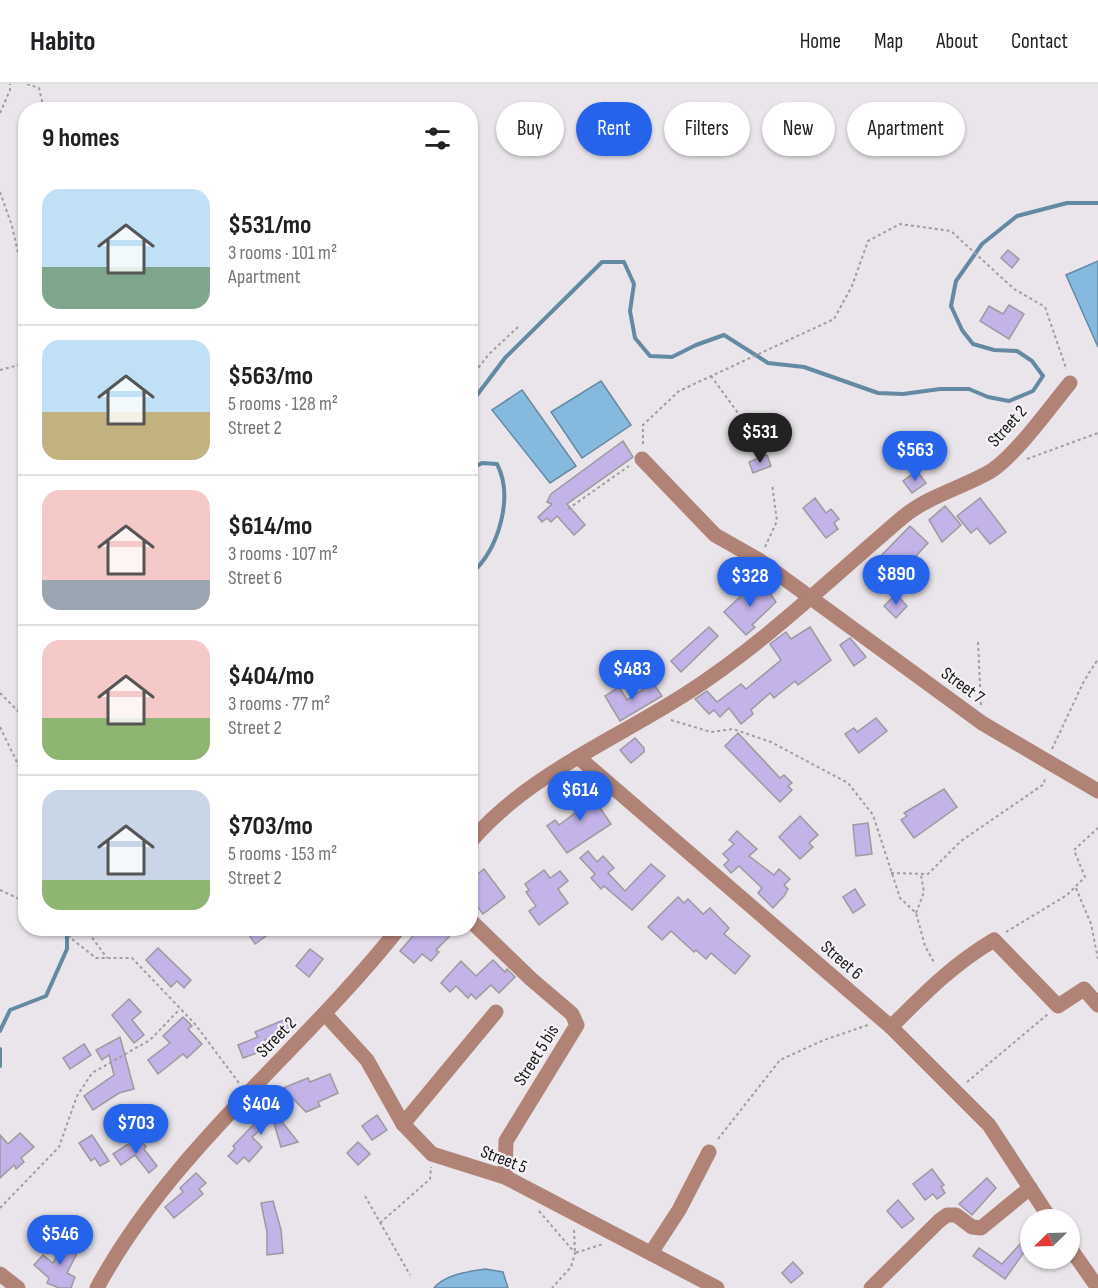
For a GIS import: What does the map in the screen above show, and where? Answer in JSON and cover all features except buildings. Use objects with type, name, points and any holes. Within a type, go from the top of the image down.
[{"type":"street","name":"Street 2","points":[[478,833],[525,794],[578,757],[685,694],[812,599],[905,516],[932,497],[992,470],[1070,383]]},
{"type":"street","name":"Street 7","points":[[642,459],[715,535],[759,560],[981,723],[1098,791]]},
{"type":"street","name":"Street 6","points":[[578,757],[891,1027],[989,1125],[1044,1209]]},
{"type":"street","name":"Street 5 bis","points":[[478,928],[531,979],[572,1014],[577,1025],[506,1141],[505,1177]]},
{"type":"street","name":"Street 2","points":[[97,1288],[114,1257],[143,1215],[248,1095],[325,1014],[392,936]]},
{"type":"street","points":[[891,1027],[942,975],[963,958],[994,940],[1058,1006],[1084,989],[1098,1005]]},
{"type":"street","points":[[403,1124],[496,1011]]},
{"type":"street","name":"Street 5","points":[[325,1014],[368,1060],[403,1124],[432,1154],[505,1177],[717,1288]]},
{"type":"street","points":[[651,1253],[679,1210],[709,1152]]},
{"type":"street","points":[[871,1288],[947,1215],[956,1215],[972,1227],[981,1228],[1030,1188]]},
{"type":"street","points":[[1080,1262],[1098,1288]]},
{"type":"street","points":[[0,1274],[18,1288]]},
{"type":"path","points":[[0,113],[10,84]]},
{"type":"path","points":[[27,84],[39,88],[42,102]]},
{"type":"path","points":[[0,192],[18,252]]},
{"type":"path","points":[[568,509],[642,459],[643,425],[679,391],[834,320],[852,286],[868,241],[900,224],[951,231],[1014,289],[1045,307],[1070,383]]},
{"type":"path","points":[[478,368],[489,354],[518,327]]},
{"type":"path","points":[[0,370],[18,365]]},
{"type":"path","points":[[711,376],[752,432]]},
{"type":"path","points":[[1019,462],[1098,433]]},
{"type":"path","points":[[759,560],[777,521],[772,484]]},
{"type":"path","points":[[978,642],[981,723]]},
{"type":"path","points":[[891,873],[928,874],[961,841],[1044,784],[1047,760],[1084,681],[1098,659]]},
{"type":"path","points":[[0,693],[18,711]]},
{"type":"path","points":[[648,716],[711,732],[733,729],[771,742],[848,783],[873,815],[900,898],[916,913],[925,946],[942,975]]},
{"type":"path","points":[[0,727],[18,764]]},
{"type":"path","points":[[994,940],[1067,896],[1085,877],[1074,850],[1098,828]]},
{"type":"path","points":[[916,913],[924,892],[921,874]]},
{"type":"path","points":[[1075,887],[1091,924],[1098,959]]},
{"type":"path","points":[[0,890],[18,899]]},
{"type":"path","points":[[68,936],[96,958],[132,958],[195,1024],[248,1095]]},
{"type":"path","points":[[91,936],[106,958]]},
{"type":"path","points":[[0,1208],[59,1146],[77,1096],[92,1073],[150,1040],[180,1009]]},
{"type":"path","points":[[956,1091],[1046,1016]]},
{"type":"path","points":[[709,1152],[780,1060],[824,1040],[867,1025],[891,1027]]},
{"type":"path","points":[[380,1223],[430,1179],[432,1154]]},
{"type":"path","points":[[527,1188],[532,1202],[546,1221],[575,1253]]},
{"type":"path","points":[[365,1196],[410,1275]]},
{"type":"path","points":[[552,1288],[571,1268],[575,1253],[573,1223],[568,1210]]},
{"type":"path","points":[[575,1253],[627,1240]]},
{"type":"water","points":[[1098,261],[1098,347],[1066,275]]},
{"type":"water","points":[[601,381],[631,425],[582,458],[551,412]]},
{"type":"water","points":[[522,390],[576,466],[550,483],[492,410]]},
{"type":"water","points":[[485,1269],[503,1272],[508,1288],[434,1288],[450,1277]]},
{"type":"waterway","points":[[478,394],[505,358],[602,262],[624,262],[634,284],[630,311],[635,338],[650,356],[672,357],[724,335],[768,363],[804,367],[878,393],[903,394],[940,389],[969,389],[988,397],[1009,401],[1033,391],[1043,376],[1032,361],[1017,351],[994,350],[973,344],[962,330],[951,306],[956,281],[982,244],[1017,216],[1067,203],[1098,203]]},
{"type":"waterway","points":[[478,465],[482,463],[497,464],[504,492],[504,507],[496,537],[478,566]]},
{"type":"waterway","points":[[0,1031],[10,1010],[46,996],[67,949],[68,936]]},
{"type":"waterway","points":[[0,1049],[0,1066]]}]
